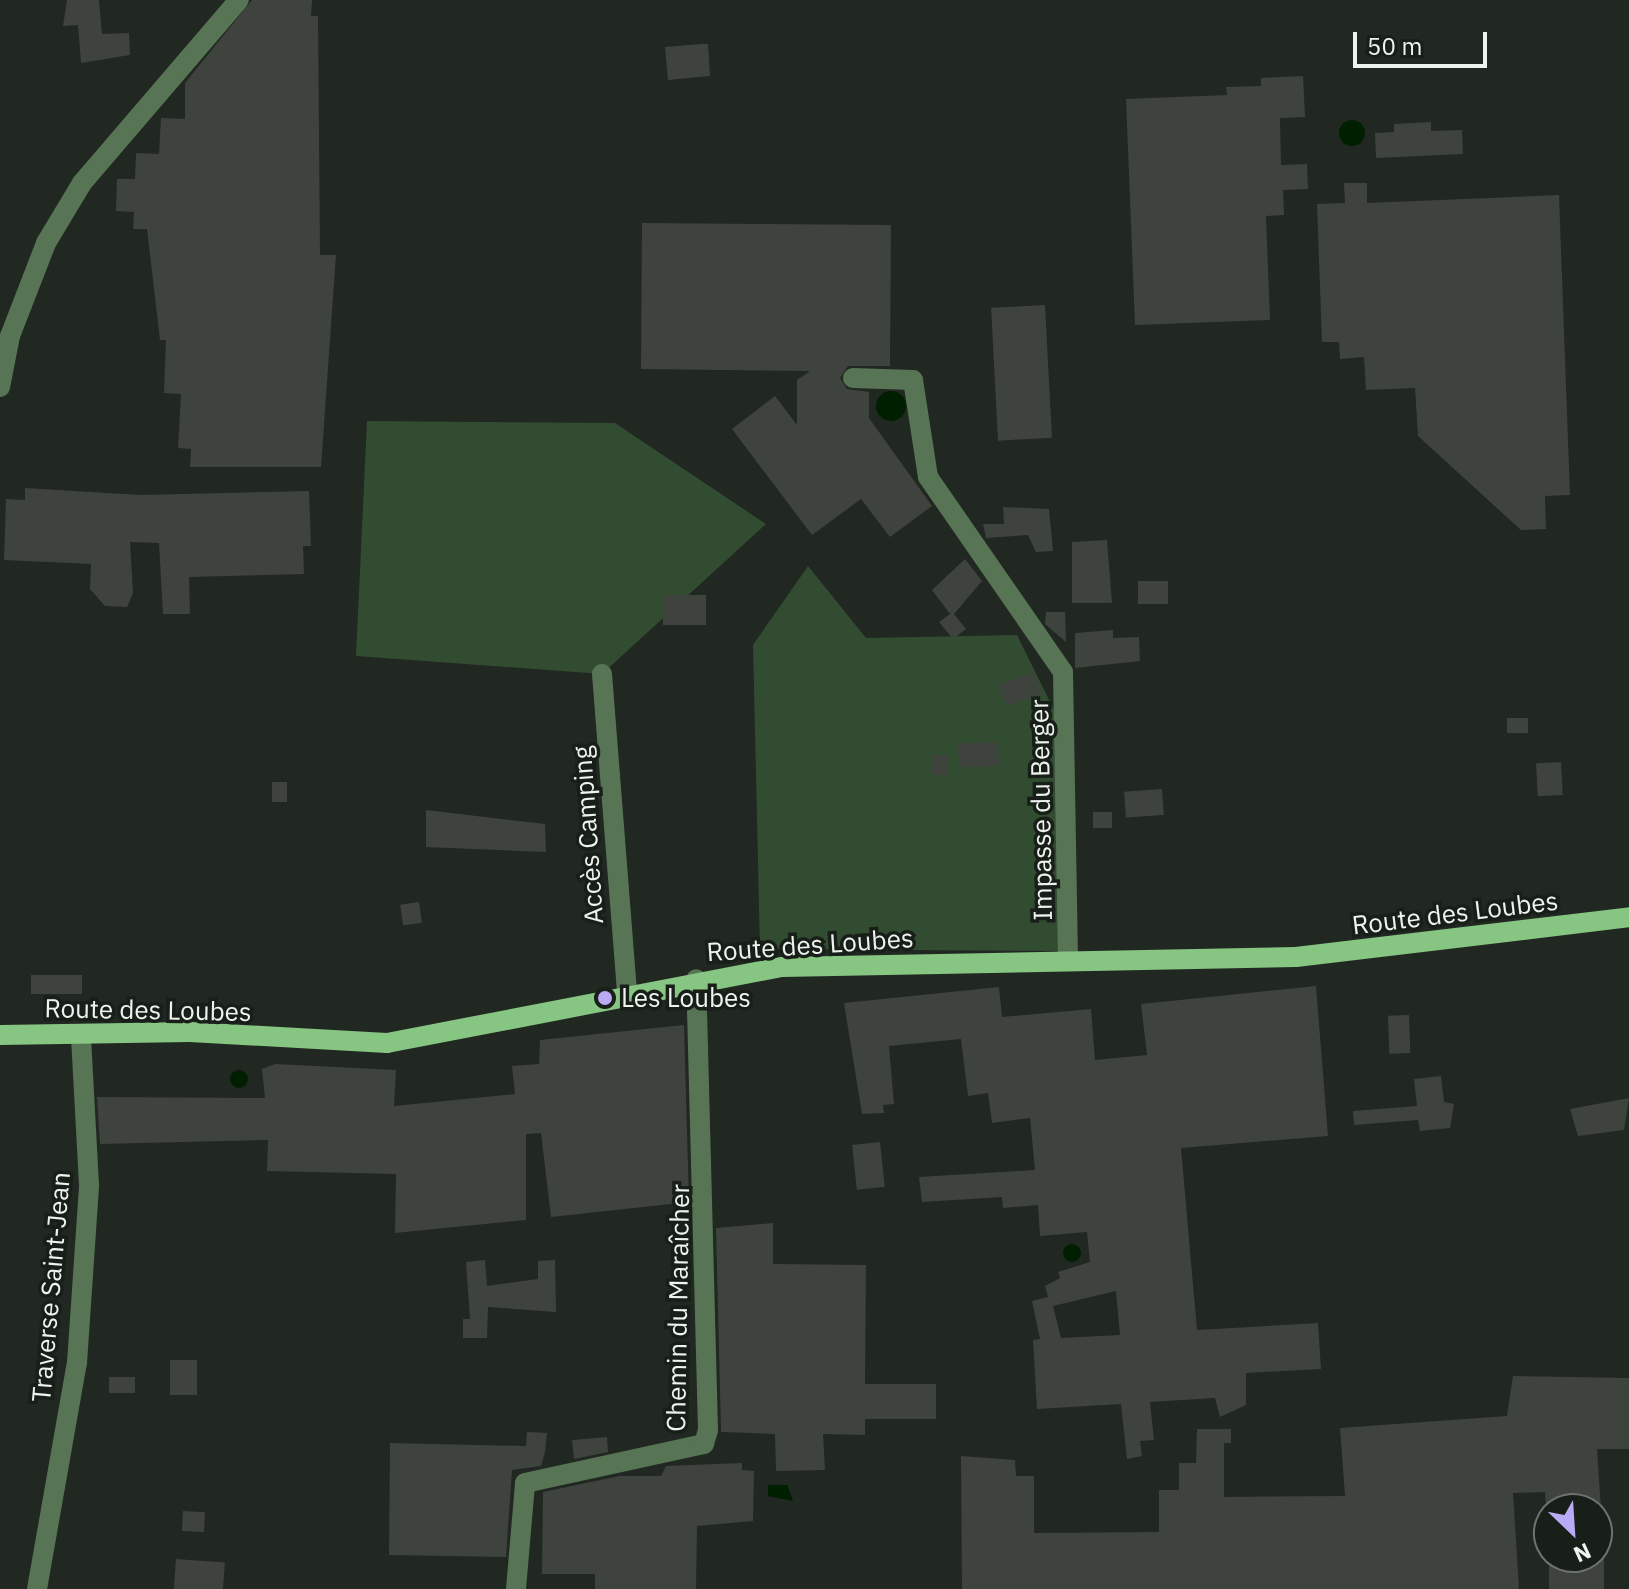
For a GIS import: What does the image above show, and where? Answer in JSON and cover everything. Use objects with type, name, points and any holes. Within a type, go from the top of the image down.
[{"type":"main road","name":"Route des Loubes","points":[[0,1035],[190,1032],[387,1043],[696,979],[834,963],[1296,957],[1629,917]]},
{"type":"street","points":[[0,387],[10,336],[46,243],[82,183],[239,0]]},
{"type":"street","name":"Impasse du Berger","points":[[853,378],[913,380],[928,477],[1063,672],[1068,961]]},
{"type":"street","name":"Accès Camping","points":[[602,674],[627,993]]},
{"type":"street","name":"Chemin du Maraîcher","points":[[516,1589],[525,1483],[704,1444],[708,1430],[696,979]]},
{"type":"street","name":"Traverse Saint-Jean","points":[[37,1589],[77,1363],[89,1185],[81,1035]]},
{"type":"shaded area","points":[[1352,120],[1361,124],[1365,133],[1361,142],[1352,146],[1343,142],[1339,133],[1343,124]]},
{"type":"shaded area","points":[[891,391],[902,395],[906,406],[902,417],[891,421],[880,417],[876,406],[880,395]]},
{"type":"shaded area","points":[[367,421],[615,423],[766,524],[602,674],[356,656]]},
{"type":"shaded area","points":[[808,566],[866,638],[1017,635],[1058,718],[1061,951],[760,949],[753,645]]},
{"type":"shaded area","points":[[239,1070],[248,1079],[239,1088],[230,1079]]},
{"type":"shaded area","points":[[1068,1244],[1076,1244],[1081,1253],[1079,1260],[1068,1262],[1063,1257],[1063,1249]]},
{"type":"shaded area","points":[[768,1485],[787,1485],[793,1501],[768,1496]]},
{"type":"building","points":[[67,0],[99,0],[102,34],[129,33],[130,55],[81,63],[78,25],[63,26]]},
{"type":"building","points":[[252,0],[312,0],[311,16],[318,16],[320,255],[336,255],[321,467],[190,467],[191,449],[178,448],[181,394],[164,393],[166,340],[160,340],[147,229],[133,229],[134,212],[116,211],[117,179],[135,179],[136,153],[159,154],[161,118],[185,119],[185,83]]},
{"type":"building","points":[[708,44],[710,76],[668,80],[665,47]]},
{"type":"building","points":[[1303,76],[1305,117],[1280,118],[1281,165],[1307,164],[1308,189],[1283,190],[1284,215],[1266,216],[1270,320],[1135,325],[1126,99],[1227,95],[1226,87],[1261,86],[1261,78]]},
{"type":"building","points":[[1431,122],[1431,131],[1462,130],[1463,154],[1376,158],[1375,133],[1394,132],[1394,124]]},
{"type":"building","points":[[1344,183],[1367,183],[1367,203],[1559,195],[1570,495],[1545,496],[1546,529],[1521,530],[1418,436],[1415,388],[1366,390],[1364,357],[1340,359],[1339,342],[1322,342],[1317,204],[1345,203]]},
{"type":"building","points":[[642,223],[891,225],[890,366],[848,366],[840,378],[847,389],[869,392],[869,418],[932,506],[890,537],[861,499],[812,535],[732,429],[775,396],[797,425],[797,380],[810,371],[641,369]]},
{"type":"building","points":[[1045,305],[1052,438],[998,441],[991,308]]},
{"type":"building","points":[[25,488],[140,495],[309,491],[311,546],[303,546],[304,574],[189,577],[190,614],[163,614],[159,543],[130,542],[133,593],[127,607],[105,606],[90,589],[91,564],[4,560],[6,499],[25,500]]},
{"type":"building","points":[[1003,507],[1049,509],[1053,551],[1036,552],[1028,535],[986,538],[983,524],[1004,524]]},
{"type":"building","points":[[1107,540],[1112,603],[1072,603],[1072,542]]},
{"type":"building","points":[[965,559],[982,581],[954,614],[966,629],[953,639],[939,622],[950,614],[932,590]]},
{"type":"building","points":[[1138,581],[1168,581],[1168,604],[1138,604]]},
{"type":"building","points":[[663,595],[706,595],[706,625],[663,625]]},
{"type":"building","points":[[1046,612],[1065,612],[1066,642],[1045,624]]},
{"type":"building","points":[[1113,630],[1113,638],[1139,637],[1140,661],[1075,668],[1075,633]]},
{"type":"building","points":[[1034,673],[1042,693],[1011,705],[1004,701],[998,684]]},
{"type":"building","points":[[1507,718],[1528,718],[1528,733],[1507,733]]},
{"type":"building","points":[[998,742],[999,766],[959,767],[958,743]]},
{"type":"building","points":[[931,755],[948,755],[948,775],[931,775]]},
{"type":"building","points":[[1561,762],[1563,795],[1538,796],[1536,763]]},
{"type":"building","points":[[272,782],[287,782],[287,802],[272,802]]},
{"type":"building","points":[[1162,789],[1164,815],[1126,818],[1124,792]]},
{"type":"building","points":[[426,810],[545,824],[546,852],[426,847]]},
{"type":"building","points":[[1093,812],[1112,812],[1112,828],[1093,828]]},
{"type":"building","points":[[419,902],[422,923],[403,925],[400,905]]},
{"type":"building","points":[[31,975],[82,975],[82,994],[31,994]]},
{"type":"building","points":[[1316,986],[1328,1136],[1181,1148],[1197,1330],[1318,1323],[1321,1369],[1246,1373],[1246,1405],[1220,1417],[1215,1398],[1150,1402],[1154,1440],[1140,1441],[1142,1456],[1127,1459],[1121,1404],[1037,1409],[1033,1340],[1040,1339],[1032,1301],[1048,1297],[1045,1286],[1060,1278],[1058,1272],[1090,1262],[1087,1232],[1040,1236],[1038,1205],[1003,1208],[1002,1197],[922,1202],[919,1177],[1035,1170],[1030,1118],[992,1123],[988,1093],[968,1096],[961,1039],[889,1046],[894,1104],[883,1105],[884,1113],[862,1114],[844,1003],[999,987],[1002,1017],[1091,1009],[1095,1060],[1147,1055],[1141,1004]],"holes":[[[1116,1291],[1120,1335],[1061,1338],[1053,1306]]]},
{"type":"building","points":[[1409,1015],[1410,1053],[1389,1054],[1388,1016]]},
{"type":"building","points":[[684,1025],[689,1202],[551,1217],[541,1133],[526,1134],[526,1220],[395,1233],[396,1174],[267,1171],[268,1140],[100,1144],[97,1097],[265,1098],[262,1069],[275,1064],[396,1070],[394,1106],[515,1094],[512,1066],[539,1064],[540,1040]]},
{"type":"building","points":[[1441,1076],[1444,1102],[1454,1104],[1450,1128],[1420,1131],[1418,1120],[1354,1125],[1353,1111],[1417,1106],[1414,1079]]},
{"type":"building","points":[[1629,1098],[1624,1130],[1578,1136],[1570,1109]]},
{"type":"building","points":[[880,1142],[885,1187],[857,1190],[852,1145]]},
{"type":"building","points":[[773,1223],[773,1264],[866,1265],[865,1384],[936,1384],[936,1419],[865,1419],[865,1435],[823,1434],[825,1470],[776,1471],[775,1434],[721,1432],[716,1228]]},
{"type":"building","points":[[485,1260],[487,1286],[538,1279],[538,1261],[555,1260],[556,1312],[488,1307],[487,1338],[463,1338],[463,1319],[470,1319],[466,1262]]},
{"type":"building","points":[[170,1360],[197,1360],[197,1395],[170,1395]]},
{"type":"building","points":[[1513,1376],[1629,1378],[1629,1449],[1597,1449],[1600,1493],[1513,1493],[1519,1589],[962,1589],[961,1456],[1015,1460],[1016,1476],[1034,1476],[1034,1533],[1159,1532],[1159,1490],[1179,1490],[1179,1463],[1196,1463],[1197,1429],[1231,1429],[1231,1443],[1224,1443],[1224,1497],[1345,1496],[1340,1428],[1507,1416]]},
{"type":"building","points":[[109,1377],[135,1377],[135,1393],[109,1393]]},
{"type":"building","points":[[527,1432],[547,1433],[545,1452],[541,1466],[512,1470],[506,1557],[389,1555],[390,1443],[526,1446]]},
{"type":"building","points":[[607,1437],[608,1452],[574,1459],[572,1440]]},
{"type":"building","points":[[742,1463],[742,1470],[754,1471],[753,1521],[697,1526],[696,1589],[595,1589],[595,1574],[542,1574],[543,1492],[620,1476],[661,1476],[666,1466]]},
{"type":"building","points":[[183,1511],[205,1512],[204,1532],[182,1531]]},
{"type":"building","points":[[176,1559],[225,1562],[223,1589],[174,1589]]},
{"type":"building","points":[[1549,1573],[1604,1573],[1604,1589],[1549,1589]]},
{"type":"place","name":"Les Loubes","points":[[605,998]]}]
